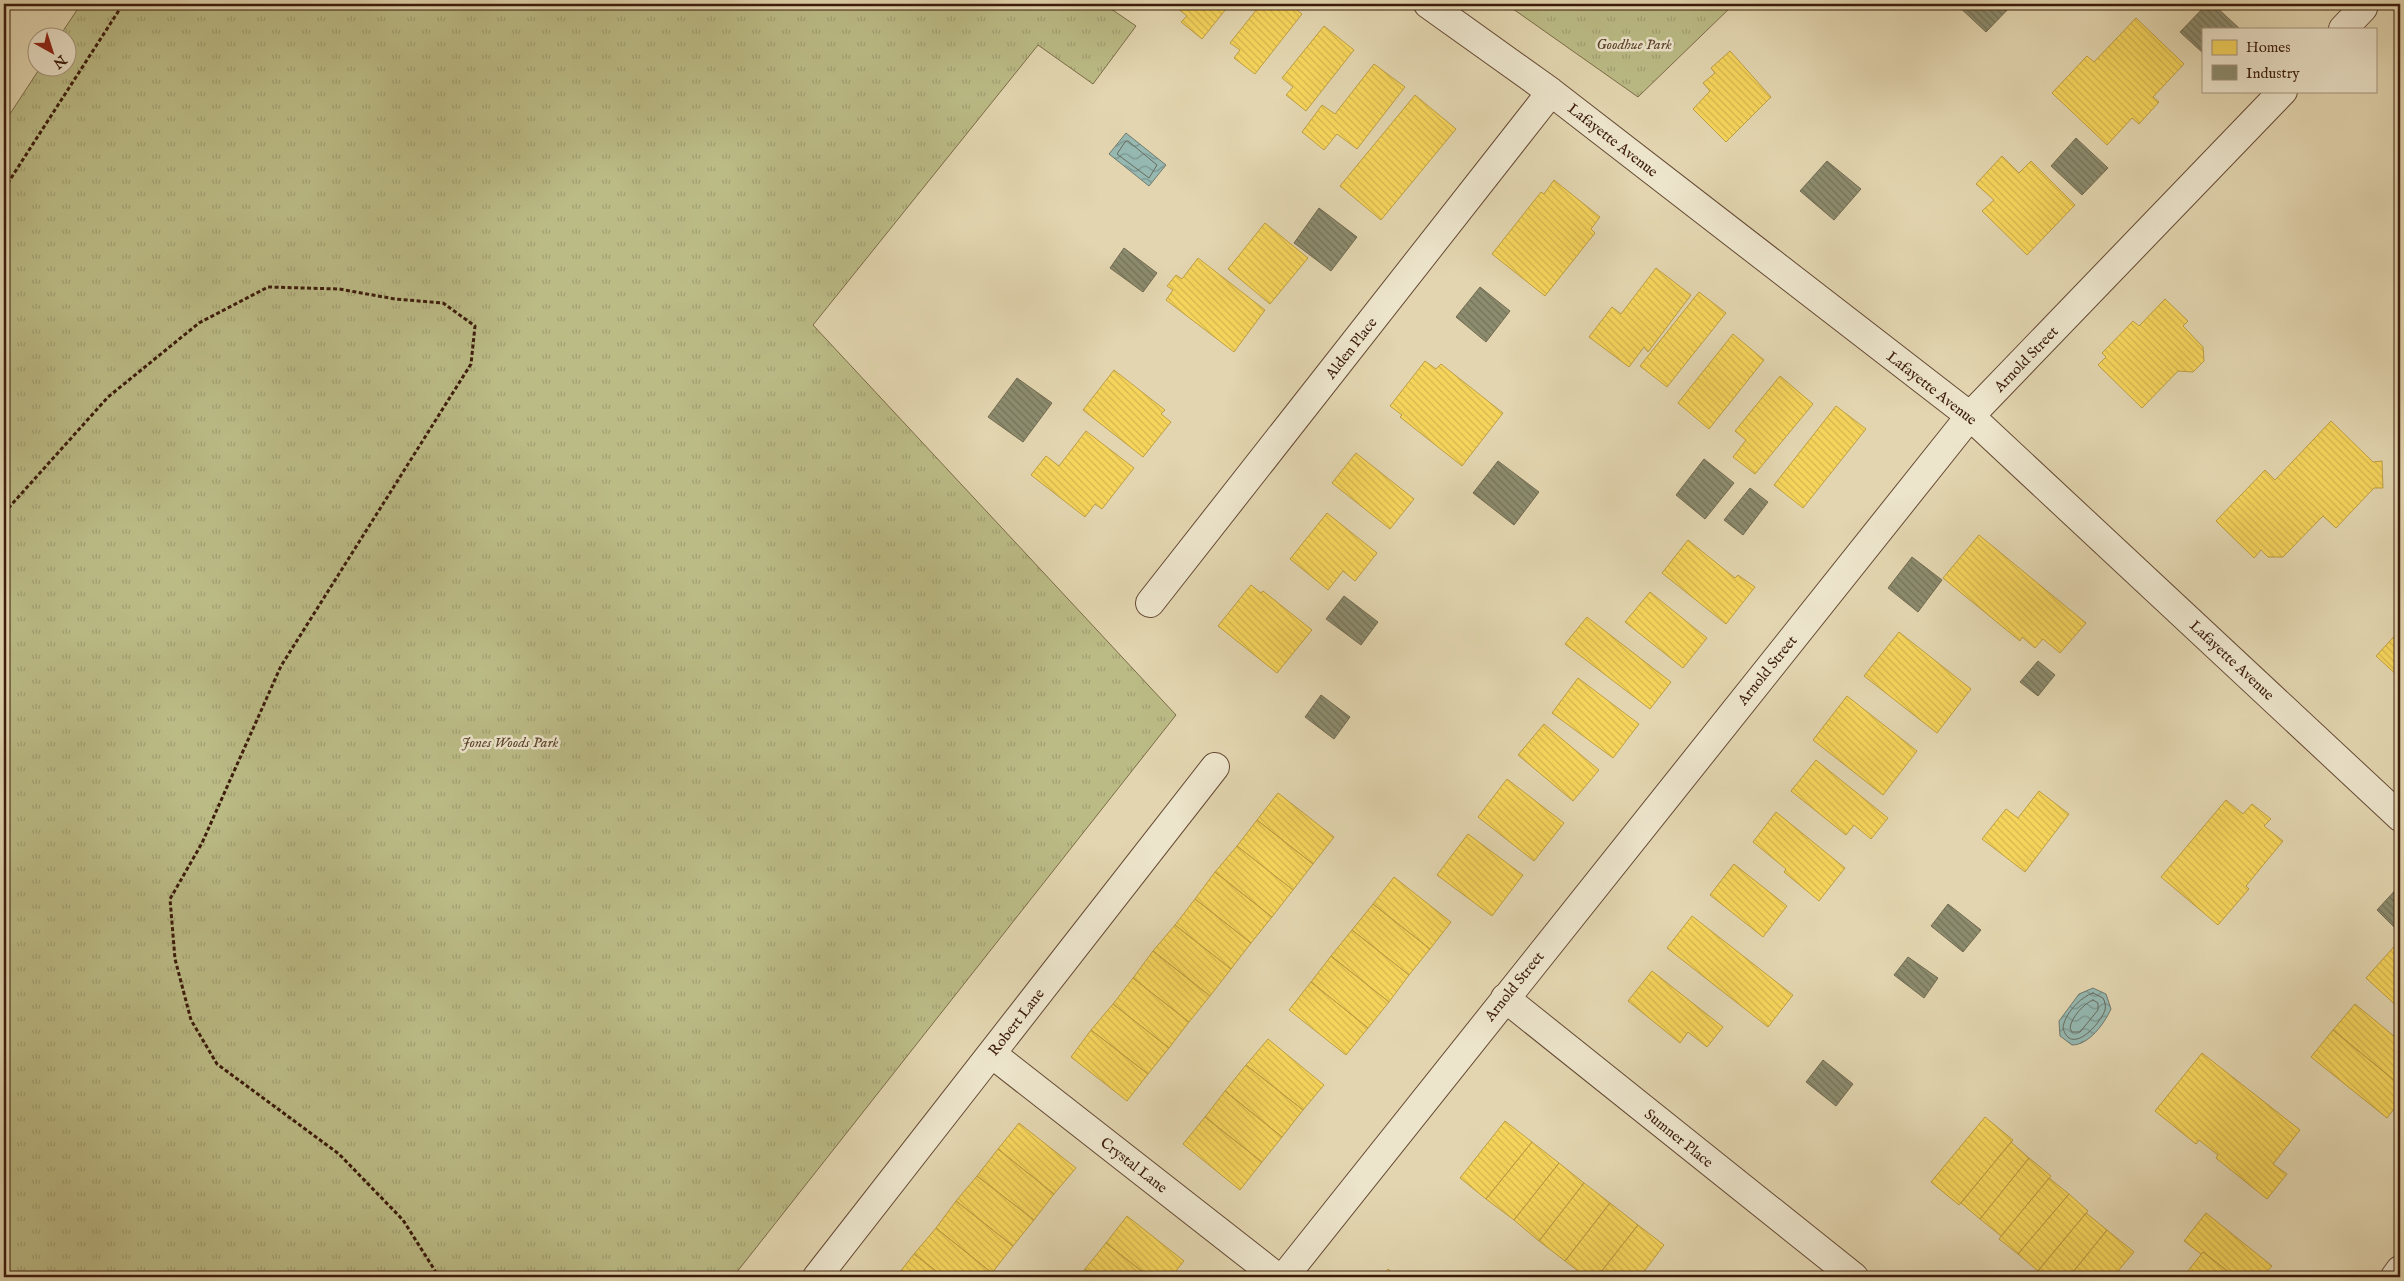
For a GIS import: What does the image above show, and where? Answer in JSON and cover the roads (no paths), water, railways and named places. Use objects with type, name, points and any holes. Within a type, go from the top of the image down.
[{"type":"street","name":"Lafayette Avenue","points":[[1428,4],[1551,92],[1970,416],[2400,817]]},
{"type":"street","points":[[2344,28],[2363,8]]},
{"type":"street","name":"Alden Place","points":[[1150,603],[1551,92]]},
{"type":"street","name":"Arnold Street","points":[[1284,1277],[1970,416],[2282,92]]},
{"type":"street","name":"Robert Lane","points":[[817,1277],[1215,767]]},
{"type":"street","name":"Sumner Place","points":[[1505,998],[1854,1277]]},
{"type":"street","name":"Crystal Lane","points":[[992,1054],[1277,1277]]},
{"type":"street","points":[[2395,1277],[2400,1270]]},
{"type":"water","points":[[1126,133],[1166,165],[1149,186],[1109,154]]},
{"type":"water","points":[[2093,988],[2106,994],[2111,1009],[2100,1027],[2090,1038],[2072,1045],[2060,1036],[2059,1021],[2079,994]]},
{"type":"park label","name":"Goodhue Park","points":[[1634,44]]},
{"type":"park label","name":"Jones Woods Park","points":[[510,742]]}]
